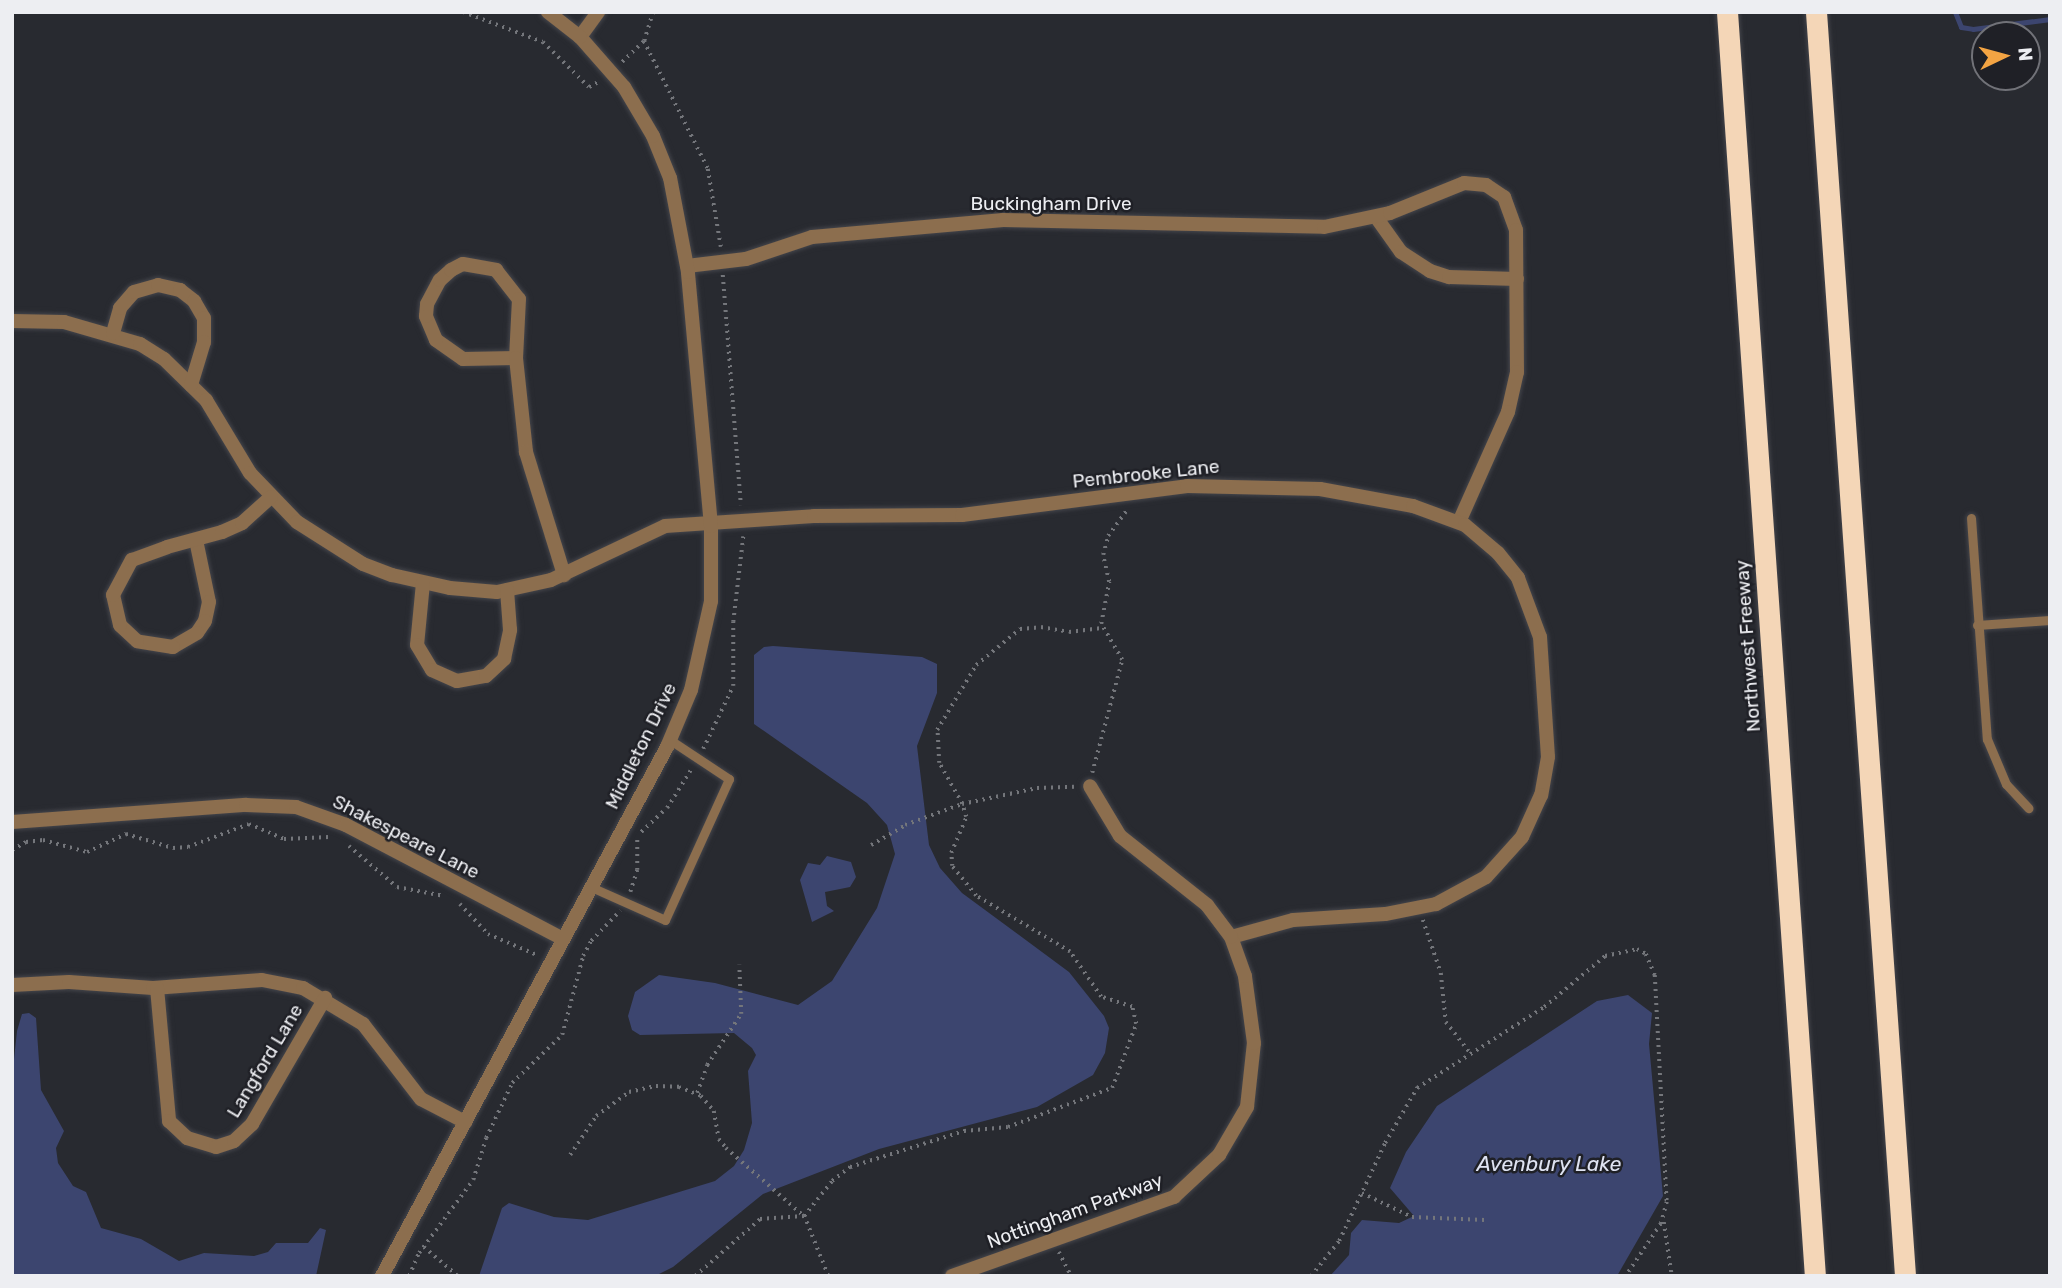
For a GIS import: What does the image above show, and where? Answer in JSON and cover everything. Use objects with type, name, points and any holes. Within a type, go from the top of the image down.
[{"type":"highway","name":"Northwest Freeway","points":[[1727,12],[1815,1276]]},
{"type":"highway","points":[[1816,12],[1905,1276]]},
{"type":"street","name":"Middleton Drive","points":[[382,1276],[670,740],[691,690],[707,630],[713,569],[710,523],[687,265],[677,201],[663,158],[640,113],[611,72],[580,37],[548,12]]},
{"type":"street","points":[[580,37],[598,12]]},
{"type":"street","name":"Buckingham Drive","points":[[687,265],[722,264],[812,237],[968,223],[1309,228],[1376,217],[1464,183],[1486,185],[1504,197],[1511,211],[1517,279],[1514,390],[1459,522]]},
{"type":"street","points":[[1376,217],[1401,252],[1430,271],[1449,277],[1517,279]]},
{"type":"street","points":[[516,358],[463,359],[436,340],[426,316],[427,304],[440,280],[451,270],[463,264],[487,267],[514,288],[520,307],[516,358],[526,452],[564,575]]},
{"type":"street","points":[[113,333],[120,308],[134,292],[158,285],[180,290],[194,301],[204,318],[204,342],[191,385]]},
{"type":"street","points":[[12,321],[64,322],[113,333],[164,359],[191,385],[271,497],[298,522],[363,564],[423,583],[507,590],[510,630],[504,659],[486,676],[457,681],[432,670],[417,645],[423,583]]},
{"type":"street","name":"Pembrooke Lane","points":[[507,590],[564,575],[654,529],[743,520],[962,515],[1133,491],[1227,484],[1320,489],[1413,506],[1459,522],[1498,553],[1533,609],[1544,679],[1548,757],[1534,816],[1511,853],[1470,889],[1420,908],[1293,920],[1231,937]]},
{"type":"street","points":[[196,540],[209,602],[205,621],[197,633],[173,647],[136,641],[120,625],[115,610],[113,595],[122,572],[144,554],[196,540],[242,523],[271,497]]},
{"type":"street","name":"Nottingham Parkway","points":[[952,1276],[1174,1197],[1208,1169],[1230,1139],[1251,1087],[1254,1042],[1245,976],[1231,937],[1207,905],[1120,836],[1090,786]]},
{"type":"street","name":"Shakespeare Lane","points":[[12,822],[246,805],[296,807],[346,825],[563,939]]},
{"type":"street","name":"Langford Lane","points":[[12,985],[69,982],[157,988],[262,980],[325,998],[363,1024],[421,1099],[465,1122]]},
{"type":"street","name":"Langford Lane","points":[[157,988],[169,1121],[187,1138],[216,1147],[234,1141],[252,1124],[325,998]]},
{"type":"lane","points":[[1971,518],[1987,739],[2006,783],[2028,808]]},
{"type":"lane","points":[[1978,625],[2050,620]]},
{"type":"lane","points":[[591,887],[665,920],[729,779],[670,740]]},
{"type":"path","points":[[463,12],[543,41],[589,87],[611,72],[644,41],[653,12]]},
{"type":"path","points":[[409,1276],[424,1247],[473,1180],[486,1138],[512,1083],[562,1035],[583,956],[625,902],[636,878],[637,838],[675,798],[733,686],[733,622],[743,520],[722,264],[708,169],[644,41]]},
{"type":"path","points":[[871,845],[905,825],[950,807],[1037,788],[1090,786],[1111,687],[1122,660],[1102,628],[1109,582],[1104,545],[1127,510],[1133,491]]},
{"type":"path","points":[[695,1276],[751,1224],[804,1216],[831,1181],[862,1161],[902,1154],[964,1132],[1008,1127],[1112,1088],[1136,1024],[1132,1007],[1101,997],[1070,952],[1020,926],[962,883],[951,853],[964,827],[962,804],[939,764],[936,748],[943,717],[970,672],[1013,632],[1102,628]]},
{"type":"path","points":[[12,850],[26,842],[43,840],[87,852],[126,834],[173,848],[188,847],[249,824],[284,839],[333,838]]},
{"type":"path","points":[[341,842],[388,882],[455,901],[488,934],[552,960]]},
{"type":"path","points":[[1420,908],[1441,973],[1446,1022],[1470,1053]]},
{"type":"path","points":[[1311,1276],[1328,1259],[1409,1099],[1428,1078],[1544,1007],[1605,956],[1623,950],[1646,954],[1655,975],[1667,1202],[1663,1220],[1626,1276]]},
{"type":"path","points":[[697,1093],[712,1056],[741,1014],[739,965]]},
{"type":"path","points":[[570,1155],[596,1116],[629,1092],[656,1086],[697,1093],[714,1111],[719,1139],[726,1148],[804,1216],[828,1276]]},
{"type":"path","points":[[1362,1193],[1407,1216],[1485,1220]]},
{"type":"path","points":[[1663,1220],[1672,1276]]},
{"type":"path","points":[[1053,1241],[1071,1276]]},
{"type":"path","points":[[424,1247],[458,1276]]},
{"type":"water","points":[[764,647],[922,657],[937,664],[937,693],[917,746],[929,845],[940,868],[962,893],[1069,972],[1104,1016],[1109,1028],[1105,1053],[1093,1075],[1037,1107],[879,1149],[763,1194],[673,1267],[657,1275],[479,1276],[502,1208],[509,1203],[554,1217],[588,1220],[715,1181],[734,1166],[744,1150],[752,1123],[748,1071],[756,1055],[752,1048],[734,1033],[640,1035],[632,1030],[628,1016],[635,992],[659,975],[715,983],[798,1005],[832,981],[877,908],[895,854],[887,825],[867,803],[754,724],[754,655]]},
{"type":"water","points":[[827,856],[851,862],[856,877],[850,887],[825,892],[827,906],[834,911],[812,922],[800,880],[808,863],[820,865]]},
{"type":"water","name":"Avenbury Lake","points":[[1628,995],[1652,1013],[1649,1044],[1663,1196],[1617,1276],[1330,1276],[1349,1255],[1351,1233],[1362,1220],[1399,1223],[1414,1216],[1390,1188],[1406,1152],[1437,1106],[1597,1001]]},
{"type":"water","points":[[29,1013],[36,1018],[41,1090],[64,1131],[56,1148],[58,1163],[73,1186],[86,1192],[101,1228],[141,1239],[179,1261],[204,1253],[254,1256],[268,1252],[276,1243],[308,1243],[320,1228],[326,1230],[316,1276],[12,1276],[12,1078],[17,1031],[22,1014]]},
{"type":"waterway","points":[[1955,12],[1961,27],[1973,29],[2050,19]]}]
